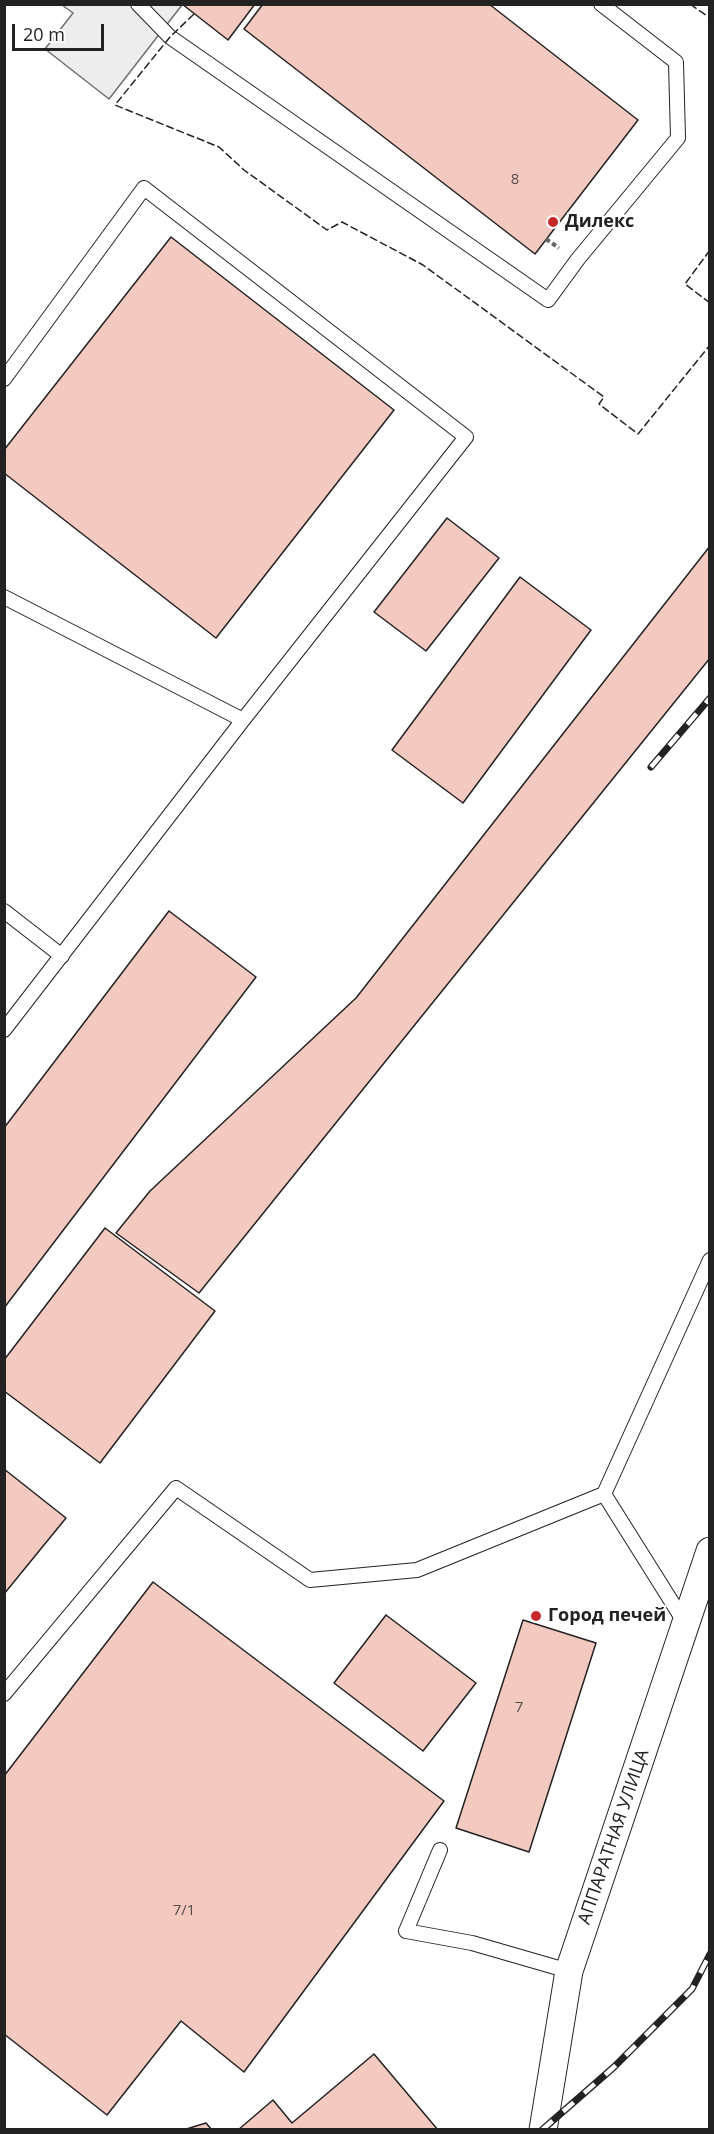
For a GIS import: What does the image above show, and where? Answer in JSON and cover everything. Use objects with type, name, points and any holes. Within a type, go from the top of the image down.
[{"type":"street","name":"АППАРАТНАЯ УЛИЦА","points":[[543,2130],[569,1971],[710,1551]]},
{"type":"lane","points":[[138,4],[170,37],[548,300],[678,138],[676,62],[602,4]]},
{"type":"lane","points":[[4,379],[144,188],[466,437],[243,720],[4,1030]]},
{"type":"lane","points":[[4,597],[243,720]]},
{"type":"lane","points":[[4,911],[62,956]]},
{"type":"lane","points":[[4,1694],[176,1488],[310,1580],[417,1570],[604,1494],[710,1260]]},
{"type":"lane","points":[[604,1494],[686,1623]]},
{"type":"lane","points":[[440,1850],[406,1931],[472,1943],[569,1971]]},
{"type":"shaded area","points":[[62,5],[182,5],[109,99],[45,49],[73,13]]},
{"type":"building","points":[[182,4],[255,4],[228,40]]},
{"type":"building","points":[[263,4],[489,4],[638,120],[535,254],[244,29]]},
{"type":"building","points":[[171,237],[394,410],[216,638],[4,473],[4,450]]},
{"type":"building","points":[[447,518],[499,558],[426,651],[374,612]]},
{"type":"building","points":[[710,546],[710,658],[199,1293],[116,1233],[150,1191],[356,998]]},
{"type":"building","points":[[520,577],[591,630],[463,803],[392,750]]},
{"type":"building","points":[[169,911],[256,977],[4,1308],[4,1128]]},
{"type":"building","points":[[105,1228],[215,1311],[100,1463],[4,1391],[4,1360]]},
{"type":"building","points":[[4,1469],[66,1518],[4,1594]]},
{"type":"building","points":[[153,1582],[444,1801],[244,2072],[181,2021],[107,2115],[4,2034],[4,1776]]},
{"type":"building","points":[[386,1615],[476,1683],[423,1751],[334,1683]]},
{"type":"building","points":[[523,1620],[596,1643],[529,1852],[456,1828]]},
{"type":"building","points":[[374,2054],[438,2130],[238,2130],[273,2100],[292,2123]]},
{"type":"building","points":[[206,2123],[212,2130],[183,2130]]},
{"type":"railway","points":[[651,767],[710,698]]},
{"type":"railway","points":[[542,2130],[614,2067],[692,1989],[710,1954]]},
{"type":"fence","points":[[690,4],[710,18]]},
{"type":"fence","points":[[194,14],[170,37],[115,105],[219,147],[244,170],[327,230],[342,222],[423,265],[604,397],[599,404],[638,434],[710,345]]},
{"type":"fence","points":[[710,250],[685,284],[710,303]]},
{"type":"place","name":"Дилекс","points":[[553,222]]},
{"type":"place","name":"Город печей","points":[[536,1616]]}]
